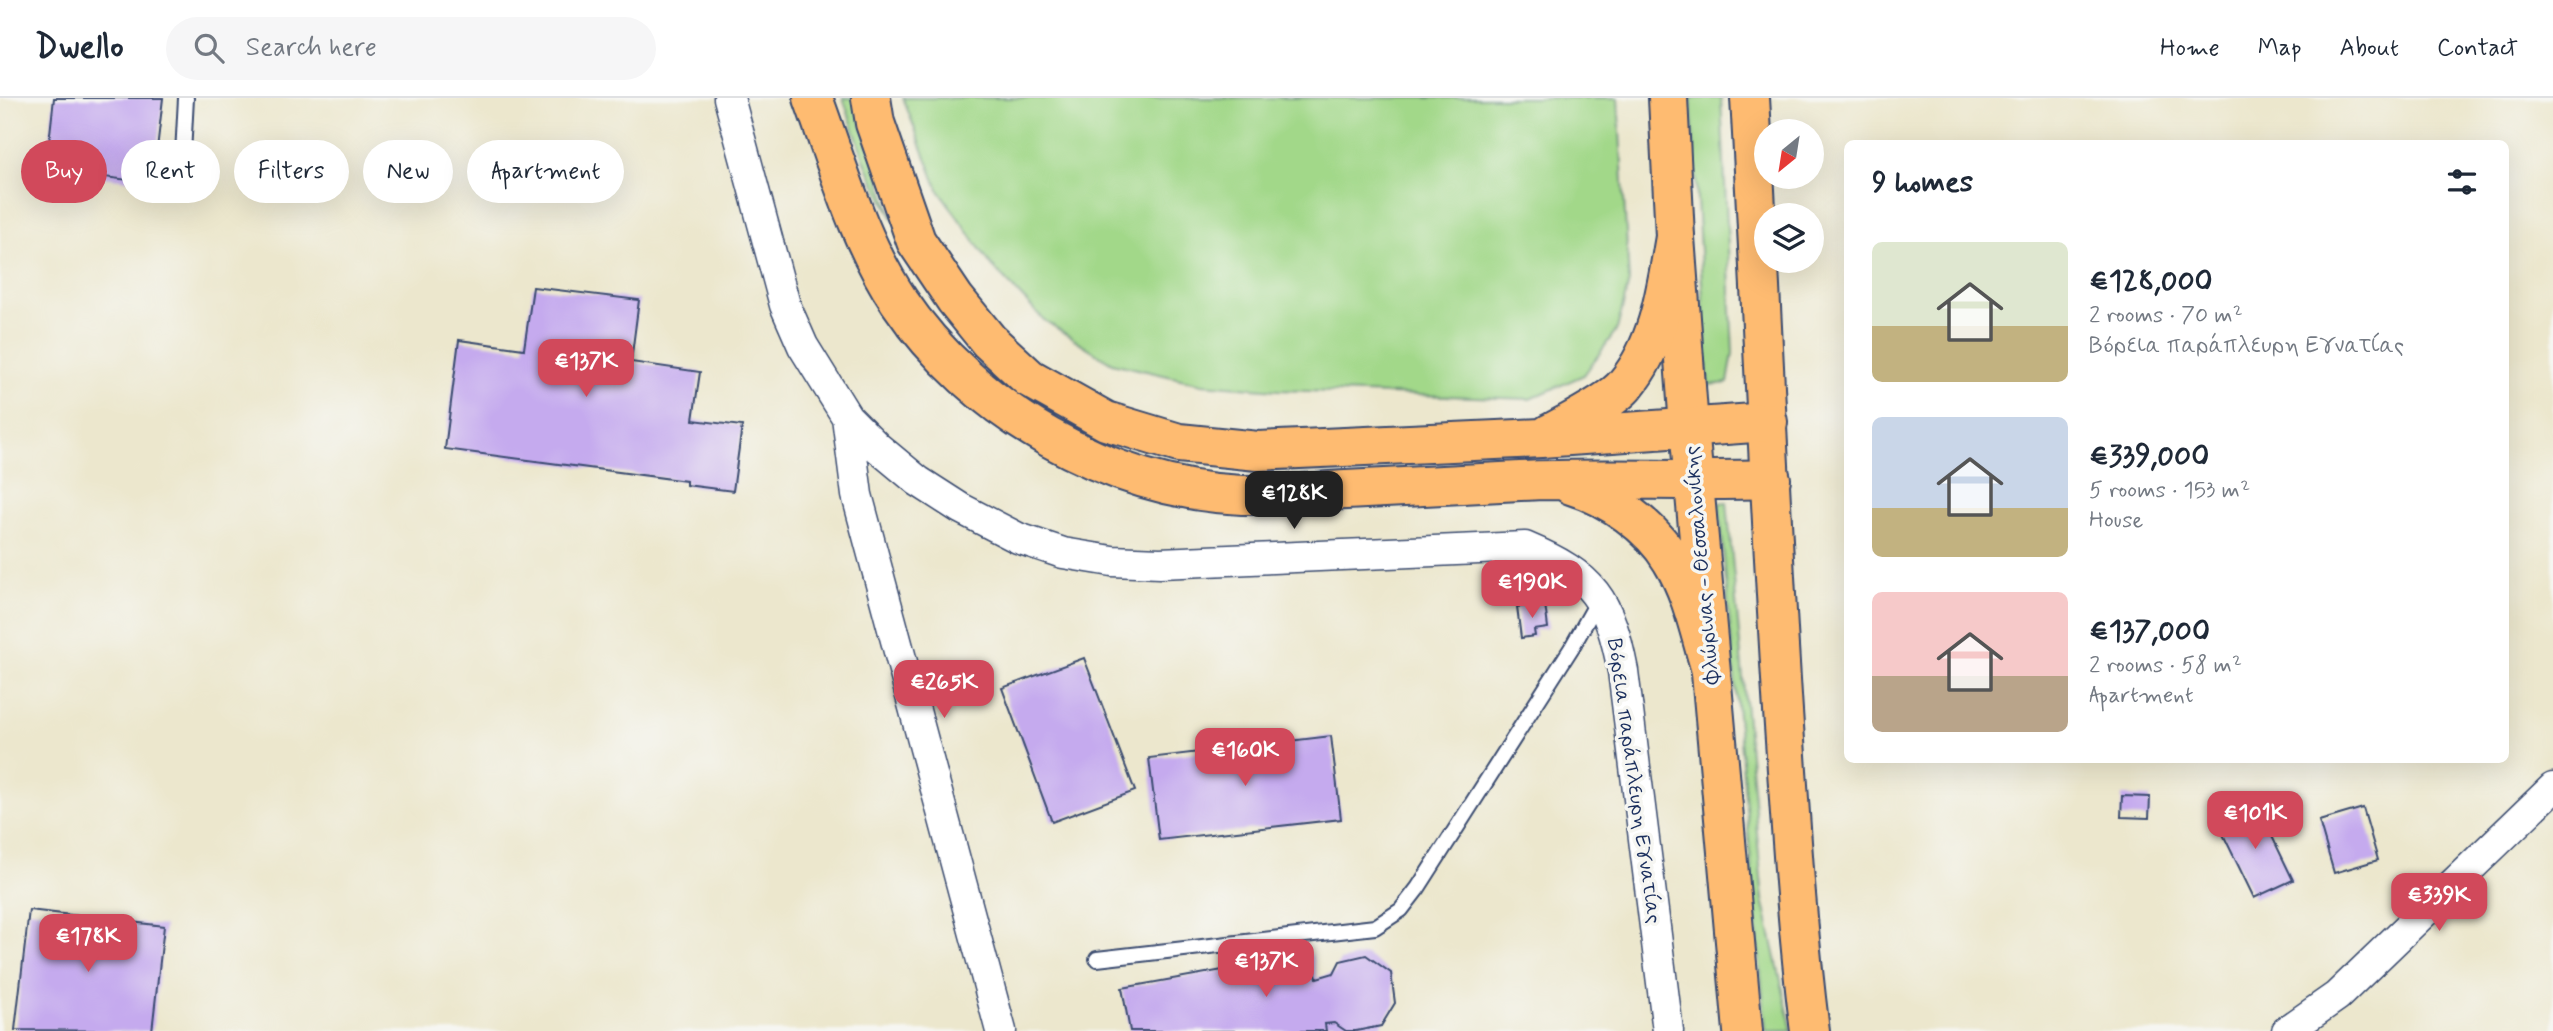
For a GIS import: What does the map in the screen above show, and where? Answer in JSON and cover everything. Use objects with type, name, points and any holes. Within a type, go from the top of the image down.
[{"type":"main road","points":[[813,98],[866,241],[899,301],[940,352],[981,392],[1065,448],[1157,481],[1241,495],[1555,480],[1770,479]]},
{"type":"main road","points":[[872,98],[875,123],[916,241],[955,299],[989,341],[1029,378],[1106,421],[1179,443],[1258,451],[1541,439],[1768,422]]},
{"type":"main road","name":"Φλώρινας - Θεσσαλονίκης","points":[[1668,98],[1689,427],[1743,1031]]},
{"type":"main road","points":[[1750,98],[1768,422],[1771,531],[1799,947],[1810,1031]]},
{"type":"main road","points":[[1541,439],[1585,414],[1625,386],[1650,346],[1664,299],[1675,237]]},
{"type":"main road","points":[[1555,480],[1594,492],[1641,524],[1672,559],[1689,597],[1710,667]]},
{"type":"street","name":"Βόρεια παράπλευρη Εγνατίας","points":[[729,98],[785,305],[803,346],[847,417],[877,447],[918,481],[960,508],[1018,538],[1063,553],[1111,561],[1160,563],[1525,547],[1556,560],[1583,578],[1600,598],[1615,630],[1623,671],[1668,1031]]},
{"type":"street","points":[[847,417],[858,495],[1001,1031]]},
{"type":"street","points":[[2287,1031],[2337,996],[2553,788]]},
{"type":"lane","points":[[183,140],[186,98]]},
{"type":"lane","points":[[1097,959],[1375,927],[1401,910],[1418,888],[1552,679],[1600,598]]},
{"type":"green space","points":[[843,98],[853,98],[893,219],[867,167]]},
{"type":"green space","points":[[903,98],[1618,98],[1629,282],[1617,329],[1584,375],[1530,399],[1278,390],[1202,384],[1112,363],[1044,320],[992,266],[938,189]]},
{"type":"green space","points":[[1691,98],[1721,98],[1733,353],[1728,383],[1708,385]]},
{"type":"green space","points":[[1727,502],[1763,899],[1792,1031],[1766,1031],[1719,503]]},
{"type":"building","points":[[54,98],[163,98],[158,140],[121,140],[121,179],[107,177],[107,140],[49,140]]},
{"type":"building","points":[[533,287],[639,300],[631,362],[700,372],[693,420],[742,426],[733,491],[686,485],[686,481],[445,449],[459,340],[524,349]]},
{"type":"building","points":[[1545,604],[1548,628],[1534,630],[1535,636],[1521,638],[1517,607]]},
{"type":"building","points":[[1084,658],[1135,791],[1052,822],[1002,688]]},
{"type":"building","points":[[1331,736],[1341,819],[1159,840],[1149,758]]},
{"type":"building","points":[[2122,796],[2150,797],[2149,818],[2121,817]]},
{"type":"building","points":[[2256,803],[2293,880],[2254,898],[2217,822]]},
{"type":"building","points":[[2363,808],[2378,860],[2334,873],[2319,821]]},
{"type":"building","points":[[29,910],[164,926],[152,1031],[15,1030]]},
{"type":"building","points":[[1312,954],[1317,978],[1334,973],[1340,961],[1366,955],[1391,973],[1395,1003],[1381,1026],[1356,1031],[1346,1031],[1334,1023],[1325,1024],[1326,1031],[1130,1031],[1122,988]]}]
